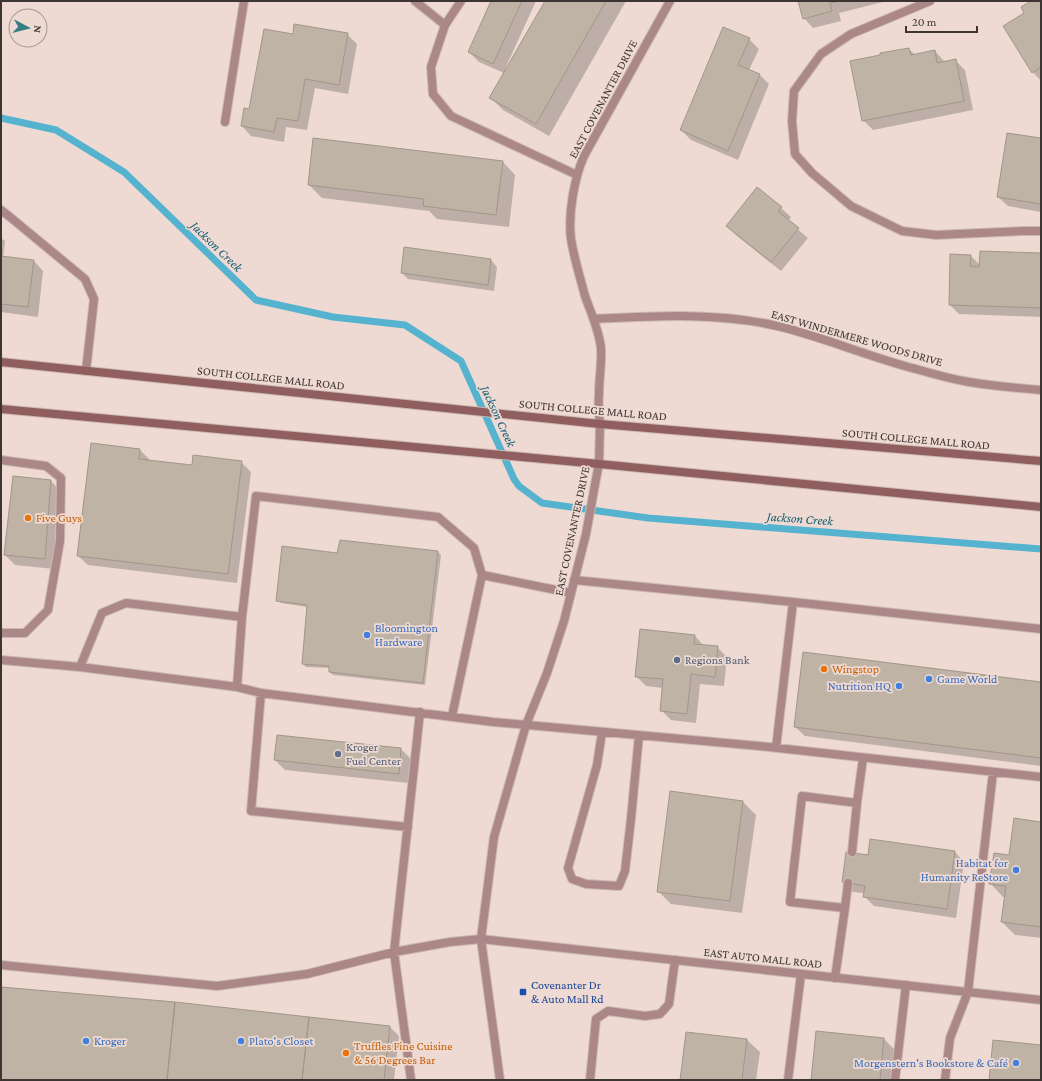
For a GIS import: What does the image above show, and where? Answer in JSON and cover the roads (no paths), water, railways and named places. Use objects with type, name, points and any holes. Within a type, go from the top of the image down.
[{"type":"main road","name":"SOUTH COLLEGE MALL ROAD","points":[[1,362],[600,424],[1041,461]]},
{"type":"main road","points":[[1,409],[599,464],[1041,507]]},
{"type":"street","points":[[225,122],[244,1]]},
{"type":"street","points":[[415,1],[445,25]]},
{"type":"street","points":[[461,1],[445,25],[431,67],[433,94],[450,116],[577,175]]},
{"type":"street","name":"EAST COVENANTER DRIVE","points":[[500,1080],[482,939],[494,837],[526,725],[547,673],[564,621],[587,527],[599,464],[600,424],[598,394],[600,348],[594,319],[578,272],[571,238],[573,196],[577,175],[584,156],[670,1]]},
{"type":"street","points":[[930,1],[851,34],[822,54],[794,91],[792,121],[795,154],[812,173],[851,206],[902,231],[936,235],[1021,231],[1041,232]]},
{"type":"street","points":[[1,210],[85,279],[94,299],[86,371]]},
{"type":"street","name":"EAST WINDERMERE WOODS DRIVE","points":[[594,319],[669,316],[712,317],[749,321],[777,326],[915,369],[961,380],[1007,387],[1041,390]]},
{"type":"street","points":[[1,460],[46,466],[61,478],[60,541],[48,610],[25,633],[1,633]]},
{"type":"street","points":[[237,687],[242,617],[256,496],[438,516],[474,548],[482,575],[452,716]]},
{"type":"street","points":[[482,575],[571,593]]},
{"type":"street","points":[[574,580],[1041,629]]},
{"type":"street","points":[[776,748],[793,602]]},
{"type":"street","points":[[80,667],[102,613],[126,603],[242,617]]},
{"type":"street","points":[[1,660],[80,667],[237,687],[261,693],[526,725],[776,748],[1041,777]]},
{"type":"street","points":[[261,693],[251,812],[408,827]]},
{"type":"street","points":[[411,1080],[394,952],[420,712]]},
{"type":"street","points":[[602,732],[597,765],[568,868],[572,879],[586,884],[619,886],[625,871],[639,735]]},
{"type":"street","points":[[852,852],[857,803],[864,758]]},
{"type":"street","points":[[945,1080],[950,1038],[968,992],[993,772]]},
{"type":"street","points":[[845,908],[790,902],[802,796],[857,803]]},
{"type":"street","points":[[835,978],[848,883]]},
{"type":"street","name":"EAST AUTO MALL ROAD","points":[[1,965],[217,986],[307,974],[394,952],[450,942],[482,939],[1041,1000]]},
{"type":"street","points":[[590,1080],[596,1019],[608,1011],[645,1016],[660,1014],[669,1004],[675,960]]},
{"type":"street","points":[[788,1080],[801,974]]},
{"type":"street","points":[[895,1080],[906,985]]},
{"type":"waterway","name":"Jackson Creek","points":[[1,118],[56,130],[124,172],[256,300],[333,317],[405,325],[461,361],[514,479],[519,486],[542,503],[648,518],[1041,549]]},
{"type":"place","name":"Five Guys","points":[[28,518]]},
{"type":"place","name":"Bloomington Hardware","points":[[367,635]]},
{"type":"place","name":"Regions Bank","points":[[677,660]]},
{"type":"place","name":"Wingstop","points":[[824,669]]},
{"type":"place","name":"Game World","points":[[929,679]]},
{"type":"place","name":"Nutrition HQ","points":[[899,686]]},
{"type":"place","name":"Kroger Fuel Center","points":[[338,754]]},
{"type":"place","name":"Habitat for Humanity ReStore","points":[[1016,870]]},
{"type":"place","name":"Covenanter Dr & Auto Mall Rd","points":[[523,992]]},
{"type":"place","name":"Kroger","points":[[86,1041]]},
{"type":"place","name":"Plato's Closet","points":[[241,1041]]},
{"type":"place","name":"Truffles Fine Cuisine & 56 Degrees Bar","points":[[346,1053]]},
{"type":"place","name":"Morgenstern's Bookstore & Café","points":[[1016,1063]]}]
